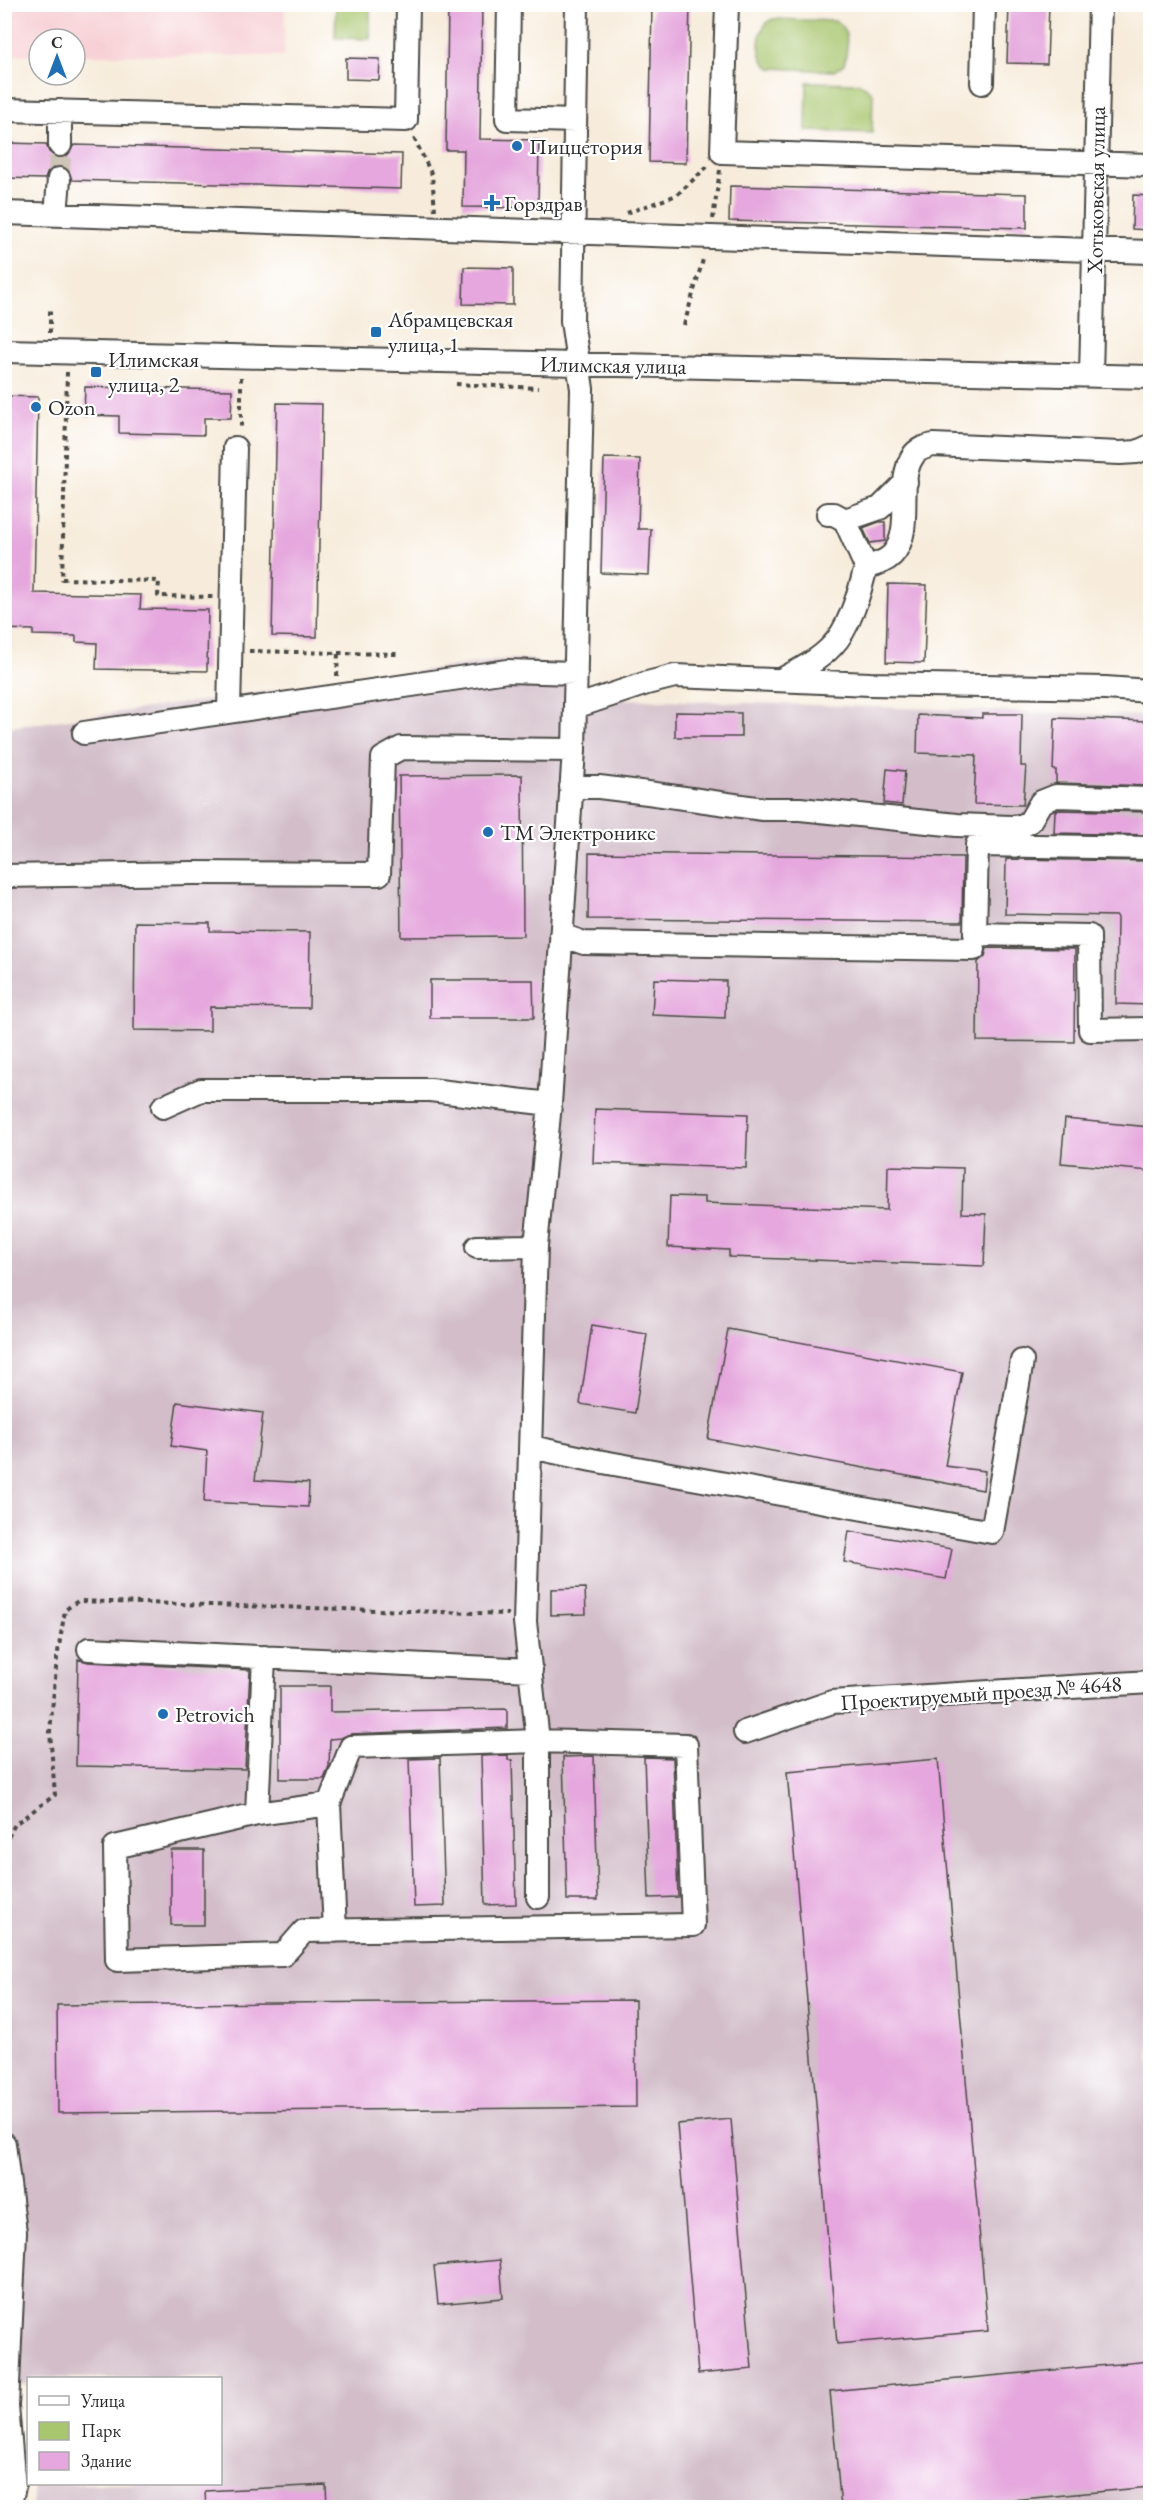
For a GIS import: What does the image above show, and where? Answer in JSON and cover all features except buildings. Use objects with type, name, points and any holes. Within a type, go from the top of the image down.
[{"type":"street","points":[[4,110],[406,120],[408,4]]},
{"type":"street","points":[[509,4],[507,119],[575,121]]},
{"type":"street","points":[[538,1897],[538,1741],[525,1623],[536,1246],[550,1104],[574,750],[582,389],[572,321],[577,4]]},
{"type":"street","points":[[728,4],[722,152],[1150,165]]},
{"type":"street","points":[[982,83],[984,4]]},
{"type":"street","name":"Хотьковская улица","points":[[1091,375],[1100,4]]},
{"type":"street","points":[[60,111],[60,145]]},
{"type":"street","points":[[56,215],[59,179]]},
{"type":"street","points":[[4,213],[1150,252]]},
{"type":"street","name":"Илимская улица","points":[[4,351],[1150,377]]},
{"type":"street","points":[[780,680],[813,662],[834,644],[849,617],[866,567],[893,555],[899,541],[904,516],[906,482],[912,456],[919,449],[933,445],[1146,454]]},
{"type":"street","points":[[229,711],[235,448]]},
{"type":"street","points":[[866,567],[837,517],[879,508],[906,482]]},
{"type":"street","points":[[84,733],[507,671],[576,673]]},
{"type":"street","points":[[575,707],[675,676],[1150,691]]},
{"type":"street","points":[[4,876],[193,873],[379,874],[383,758],[401,748],[574,750]]},
{"type":"street","points":[[571,787],[638,791],[763,809],[800,809],[920,819],[957,825],[1011,827],[1024,825],[1030,821],[1041,802],[1056,796],[1150,799]]},
{"type":"street","points":[[1150,848],[977,845],[975,934],[1089,936],[1090,1030],[1150,1029]]},
{"type":"street","points":[[561,935],[584,943],[974,949]]},
{"type":"street","points":[[163,1107],[201,1090],[430,1090],[550,1104]]},
{"type":"street","points":[[477,1247],[536,1246]]},
{"type":"street","points":[[531,1447],[992,1532],[1022,1361]]},
{"type":"street","points":[[89,1648],[531,1670]]},
{"type":"street","points":[[257,1814],[264,1657]]},
{"type":"street","name":"Проектируемый проезд № 4648","points":[[745,1732],[831,1702],[1150,1682]]},
{"type":"street","points":[[329,1804],[257,1814],[116,1847],[117,1960],[283,1955],[304,1931],[335,1931],[693,1925],[686,1745],[538,1741],[351,1747],[329,1804],[335,1931]]},
{"type":"street","points":[[4,2144],[15,2232],[7,2406],[9,2487]]},
{"type":"path","points":[[406,120],[432,175],[436,229]]},
{"type":"path","points":[[625,214],[677,195],[722,152]]},
{"type":"path","points":[[50,307],[50,334]]},
{"type":"path","points":[[67,379],[62,579],[159,581],[158,596],[231,598]]},
{"type":"path","points":[[235,448],[242,427],[242,381]]},
{"type":"path","points":[[230,650],[397,654]]},
{"type":"path","points":[[337,682],[338,653]]},
{"type":"shaded area","points":[[5,4],[285,5],[284,56],[87,55],[87,27],[27,27],[27,55],[5,55]]},
{"type":"shaded area","points":[[507,659],[534,660],[595,698],[1150,716],[1150,2507],[32,2507],[34,2485],[222,2485],[222,2377],[27,2377],[27,2385],[5,2384],[4,728]]},
{"type":"green space","points":[[336,5],[370,5],[370,39],[335,38]]},
{"type":"green space","points":[[773,19],[835,21],[843,29],[847,40],[844,64],[834,71],[771,68],[762,58],[759,43],[763,28]]},
{"type":"green space","points":[[807,82],[860,83],[873,93],[872,133],[806,131]]},
{"type":"tunnel","points":[[59,179],[60,145]]},
{"type":"place","name":"Пиццетория","points":[[517,146]]},
{"type":"place","name":"Горздрав","points":[[492,203]]},
{"type":"place","name":"Абрамцевская улица, 1","points":[[376,332]]},
{"type":"place","name":"Илимская улица, 2","points":[[96,372]]},
{"type":"place","name":"Ozon","points":[[36,407]]},
{"type":"place","name":"ТМ Электроникс","points":[[488,832]]},
{"type":"place","name":"Petrovich","points":[[163,1714]]}]
